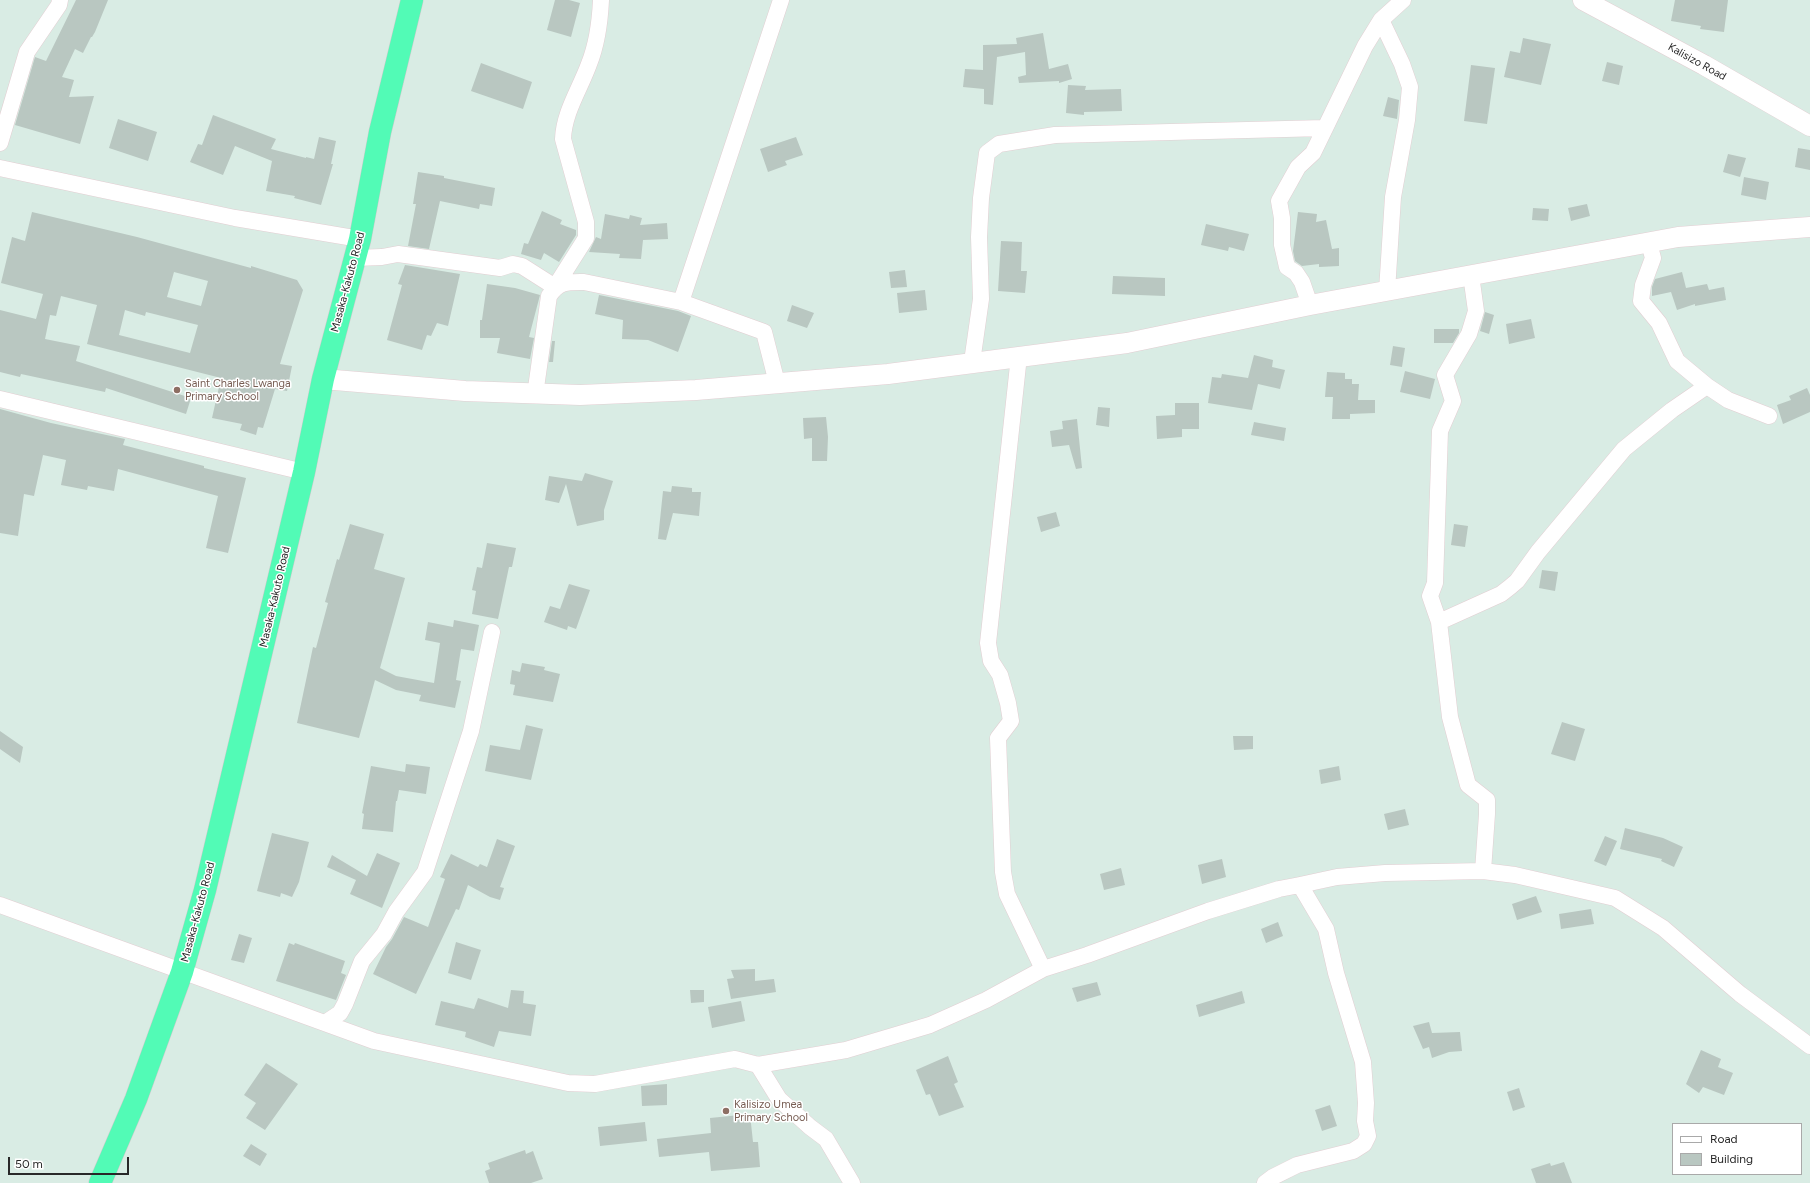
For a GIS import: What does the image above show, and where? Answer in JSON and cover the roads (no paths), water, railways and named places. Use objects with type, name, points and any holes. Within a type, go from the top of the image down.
[{"type":"highway","name":"Masaka-Kakuto Road","points":[[100,1183],[136,1099],[182,972],[205,890],[242,740],[304,472],[323,379],[358,248],[380,132],[412,0]]},
{"type":"street","points":[[0,143],[27,52],[59,5],[60,0]]},
{"type":"street","points":[[535,395],[549,296],[586,238],[586,222],[563,139],[566,117],[590,63],[596,40],[601,0]]},
{"type":"street","points":[[681,302],[781,0]]},
{"type":"street","points":[[1310,305],[1302,282],[1296,273],[1287,267],[1282,245],[1282,218],[1279,201],[1298,167],[1313,153],[1365,46],[1381,20],[1403,0]]},
{"type":"street","name":"Kalisizo Road","points":[[1583,0],[1704,65],[1810,126]]},
{"type":"street","points":[[1381,20],[1402,64],[1410,87],[1393,197],[1387,291]]},
{"type":"street","points":[[972,362],[980,299],[979,237],[981,198],[987,153],[999,144],[1055,135],[1324,128]]},
{"type":"street","points":[[0,168],[235,218],[358,248],[382,257],[398,254],[500,268],[513,264],[522,266],[555,287]]},
{"type":"street","points":[[323,379],[465,391],[580,396],[696,390],[888,374],[1127,342],[1310,305],[1678,237],[1810,227]]},
{"type":"street","points":[[1649,243],[1653,258],[1643,285],[1641,301],[1659,323],[1677,361],[1707,386],[1728,400],[1770,416]]},
{"type":"street","points":[[1471,275],[1476,311],[1469,334],[1445,375],[1453,401],[1440,431],[1435,583],[1430,596],[1439,622],[1450,717],[1468,785],[1487,800],[1483,871]]},
{"type":"street","points":[[555,287],[568,282],[584,282],[681,302],[764,332],[777,383]]},
{"type":"street","points":[[1019,356],[988,642],[992,661],[1000,675],[1011,721],[998,738],[1003,872],[1007,894],[1043,969]]},
{"type":"street","points":[[1439,622],[1501,594],[1517,581],[1543,546],[1624,449],[1672,410],[1707,386]]},
{"type":"street","points":[[0,399],[304,472]]},
{"type":"street","points":[[325,1023],[340,1013],[362,961],[384,934],[396,912],[425,872],[471,731],[492,632]]},
{"type":"street","points":[[0,905],[374,1041],[568,1083],[596,1084],[735,1059],[758,1065],[846,1050],[930,1025],[986,1000],[1043,969],[1087,955],[1208,911],[1279,889],[1337,877],[1378,874],[1483,871],[1515,875],[1615,898],[1662,928],[1740,994],[1810,1046]]},
{"type":"street","points":[[1265,1183],[1273,1177],[1297,1165],[1353,1150],[1364,1144],[1368,1136],[1365,1121],[1366,1103],[1363,1062],[1336,973],[1326,929],[1300,885]]},
{"type":"street","points":[[758,1065],[779,1099],[810,1127],[826,1139],[852,1183]]},
{"type":"place","name":"Saint Charles Lwanga Primary School","points":[[177,390]]},
{"type":"place","name":"Kalisizo Umea Primary School","points":[[726,1111]]}]
